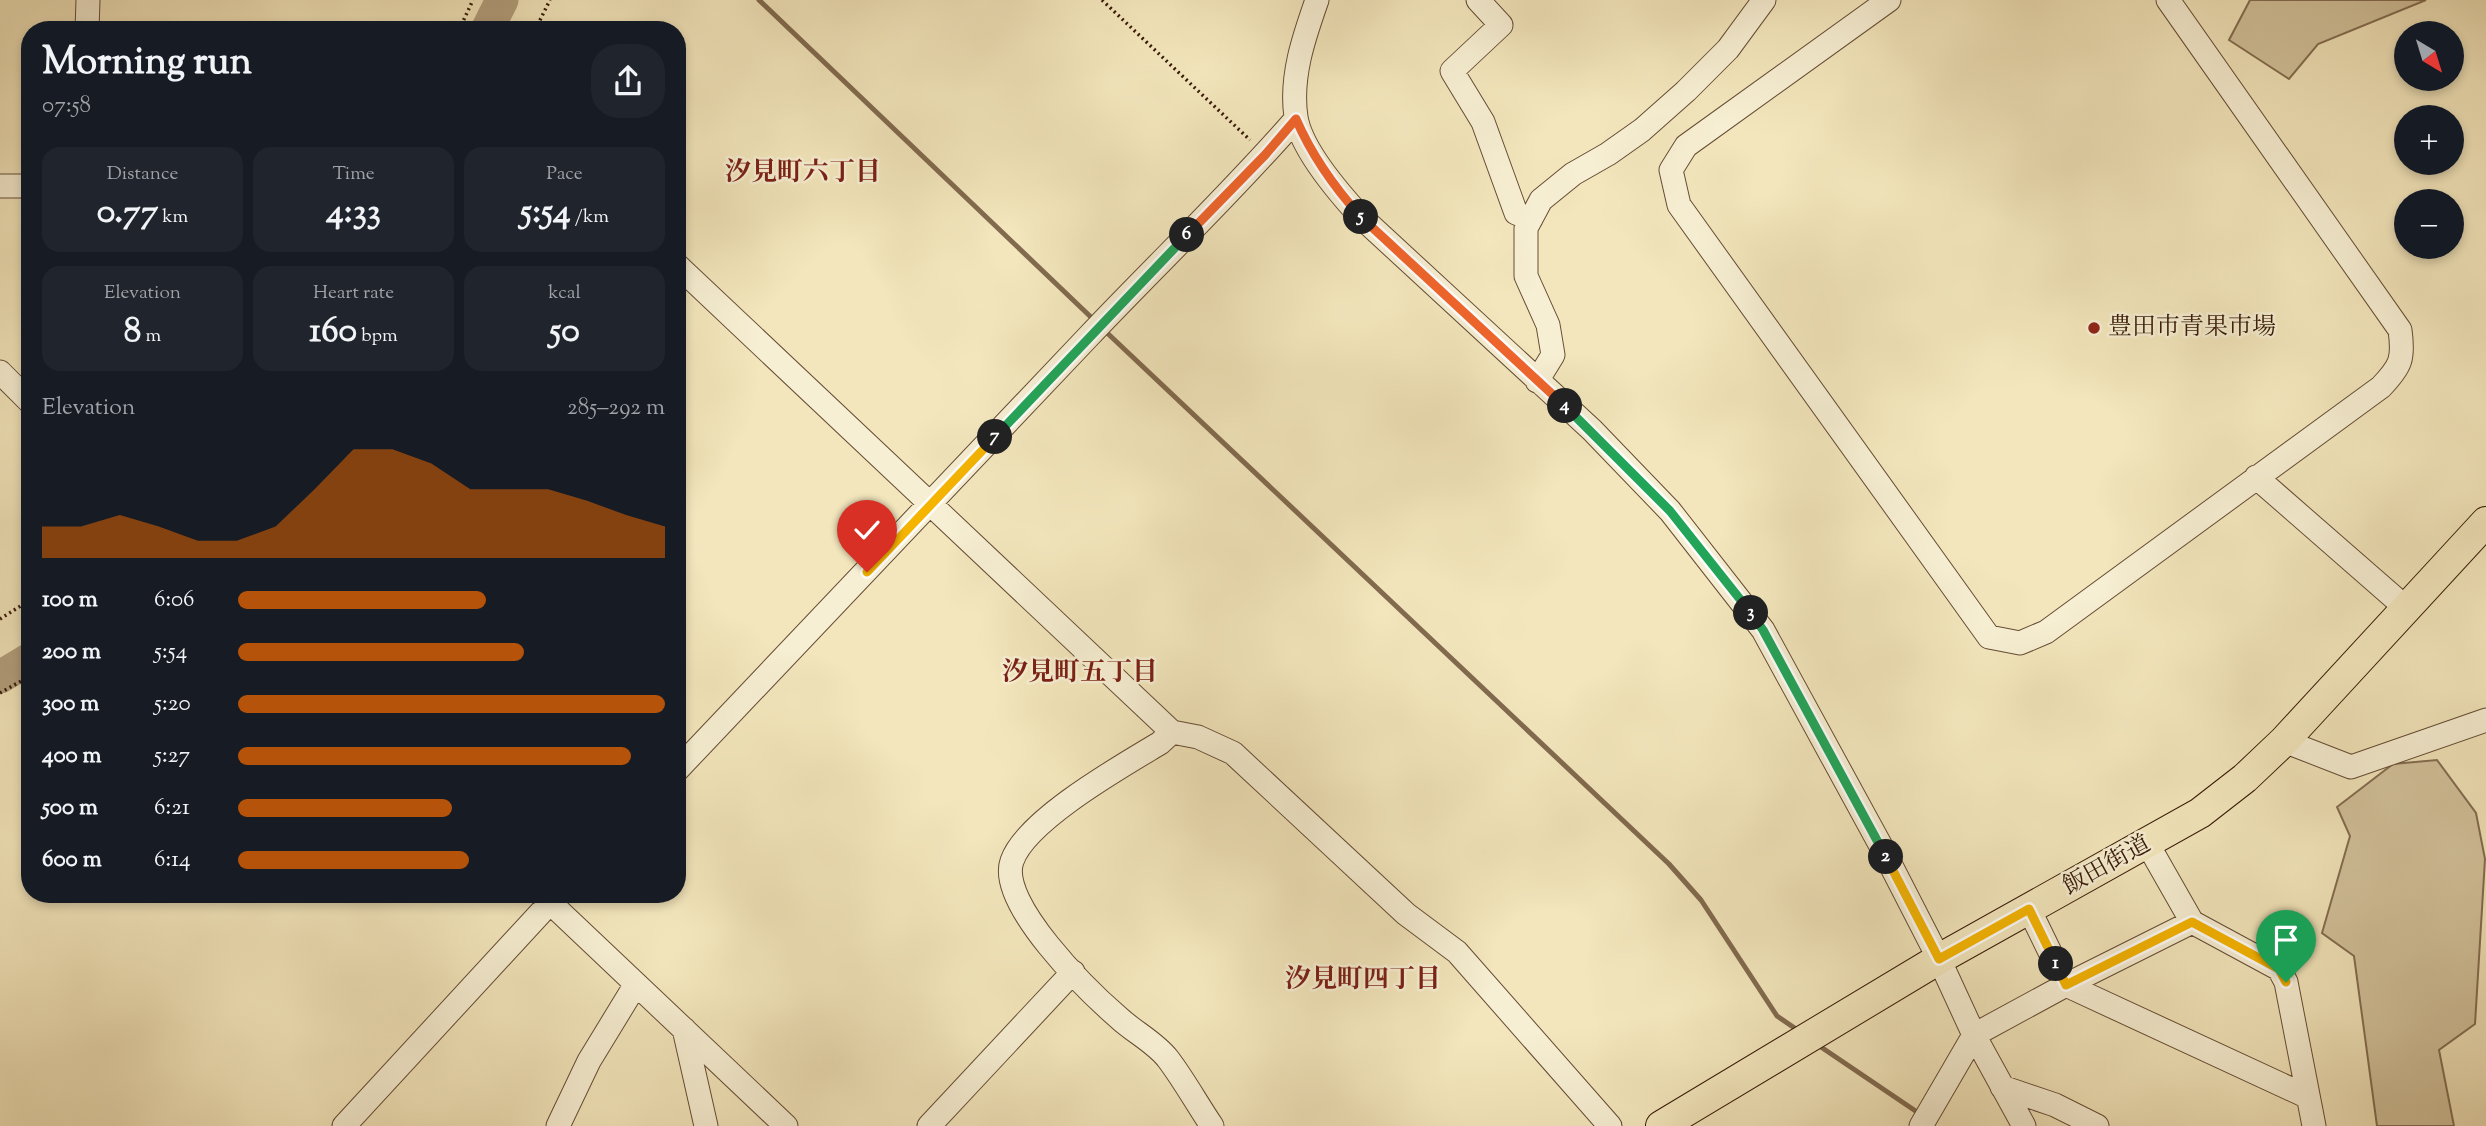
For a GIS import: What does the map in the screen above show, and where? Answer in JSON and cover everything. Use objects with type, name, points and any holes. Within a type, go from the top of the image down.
[{"type":"main road","name":"飯田街道","points":[[1661,1126],[1939,959],[2200,813],[2245,778],[2284,741],[2486,522]]},
{"type":"street","points":[[88,0],[88,21]]},
{"type":"street","points":[[1317,0],[1296,73],[1296,119],[1307,143],[1335,188],[1360,217],[1592,430],[1670,511],[1763,630],[1939,959],[1974,1035],[2024,1126]]},
{"type":"street","points":[[1478,0],[1501,25],[1452,71],[1483,122],[1516,213],[1531,219]]},
{"type":"street","points":[[1537,381],[1553,355],[1548,325],[1526,276],[1526,228],[1541,200],[1573,174],[1642,131],[1728,49],[1764,0]]},
{"type":"street","points":[[1889,0],[1859,8],[1686,146],[1671,170],[1679,205],[1989,637],[2020,643],[2046,632],[2381,387],[2399,368],[2403,351],[2400,330],[2168,0]]},
{"type":"street","points":[[686,761],[1107,317],[1265,155],[1296,119]]},
{"type":"street","points":[[0,186],[21,186]]},
{"type":"street","points":[[686,274],[1172,732],[1198,737],[1233,753],[1406,914],[1457,952],[1610,1126]]},
{"type":"street","points":[[0,372],[21,393]]},
{"type":"street","points":[[2256,477],[2406,608]]},
{"type":"street","points":[[2284,741],[2351,767],[2486,720]]},
{"type":"street","points":[[1172,732],[1160,743],[1062,807],[1035,830],[1012,858],[1009,872],[1012,888],[1024,915],[1073,972],[1119,1018],[1167,1057],[1212,1126]]},
{"type":"street","points":[[2147,843],[2192,922],[2279,969],[2286,982],[2314,1126]]},
{"type":"street","points":[[344,1126],[545,903]]},
{"type":"street","points":[[556,903],[636,984],[786,1126]]},
{"type":"street","points":[[2029,909],[2066,985],[2308,1097]]},
{"type":"street","points":[[1921,1126],[1974,1035],[2192,922]]},
{"type":"street","points":[[929,1126],[1073,972]]},
{"type":"street","points":[[558,1126],[589,1061],[636,984]]},
{"type":"street","points":[[684,1029],[706,1126]]},
{"type":"street","points":[[2002,1087],[2055,1105],[2097,1126]]},
{"type":"path","points":[[463,21],[473,0]]},
{"type":"path","points":[[540,21],[550,0]]},
{"type":"path","points":[[1102,0],[1265,155]]},
{"type":"path","points":[[0,619],[21,606]]},
{"type":"path","points":[[0,693],[21,681]]},
{"type":"shaded area","points":[[2250,0],[2426,0],[2318,44],[2289,79],[2229,40]]},
{"type":"shaded area","points":[[2437,760],[2476,813],[2485,859],[2475,1024],[2439,1050],[2454,1126],[2377,1126],[2354,956],[2322,933],[2350,836],[2337,807],[2393,764]]},
{"type":"waterway","points":[[492,21],[502,0]]},
{"type":"waterway","points":[[759,0],[1094,320]]},
{"type":"waterway","points":[[1103,329],[1669,864],[1701,900],[1777,1016],[1799,1031]]},
{"type":"waterway","points":[[0,677],[21,664]]},
{"type":"waterway","points":[[1818,1045],[1920,1114]]},
{"type":"place","name":"豊田市青果市場","points":[[2094,328]]},
{"type":"district","name":"汐見町六丁目","points":[[803,173]]},
{"type":"district","name":"汐見町五丁目","points":[[1080,673]]},
{"type":"district","name":"汐見町四丁目","points":[[1363,980]]},
{"type":"route","points":[[867,572],[1107,317],[1265,155],[1296,119],[1307,143],[1335,188],[1360,217],[1592,430],[1670,511],[1728,582],[1763,630],[1939,959],[2029,909],[2066,985],[2192,922],[2279,969],[2286,982]]}]
